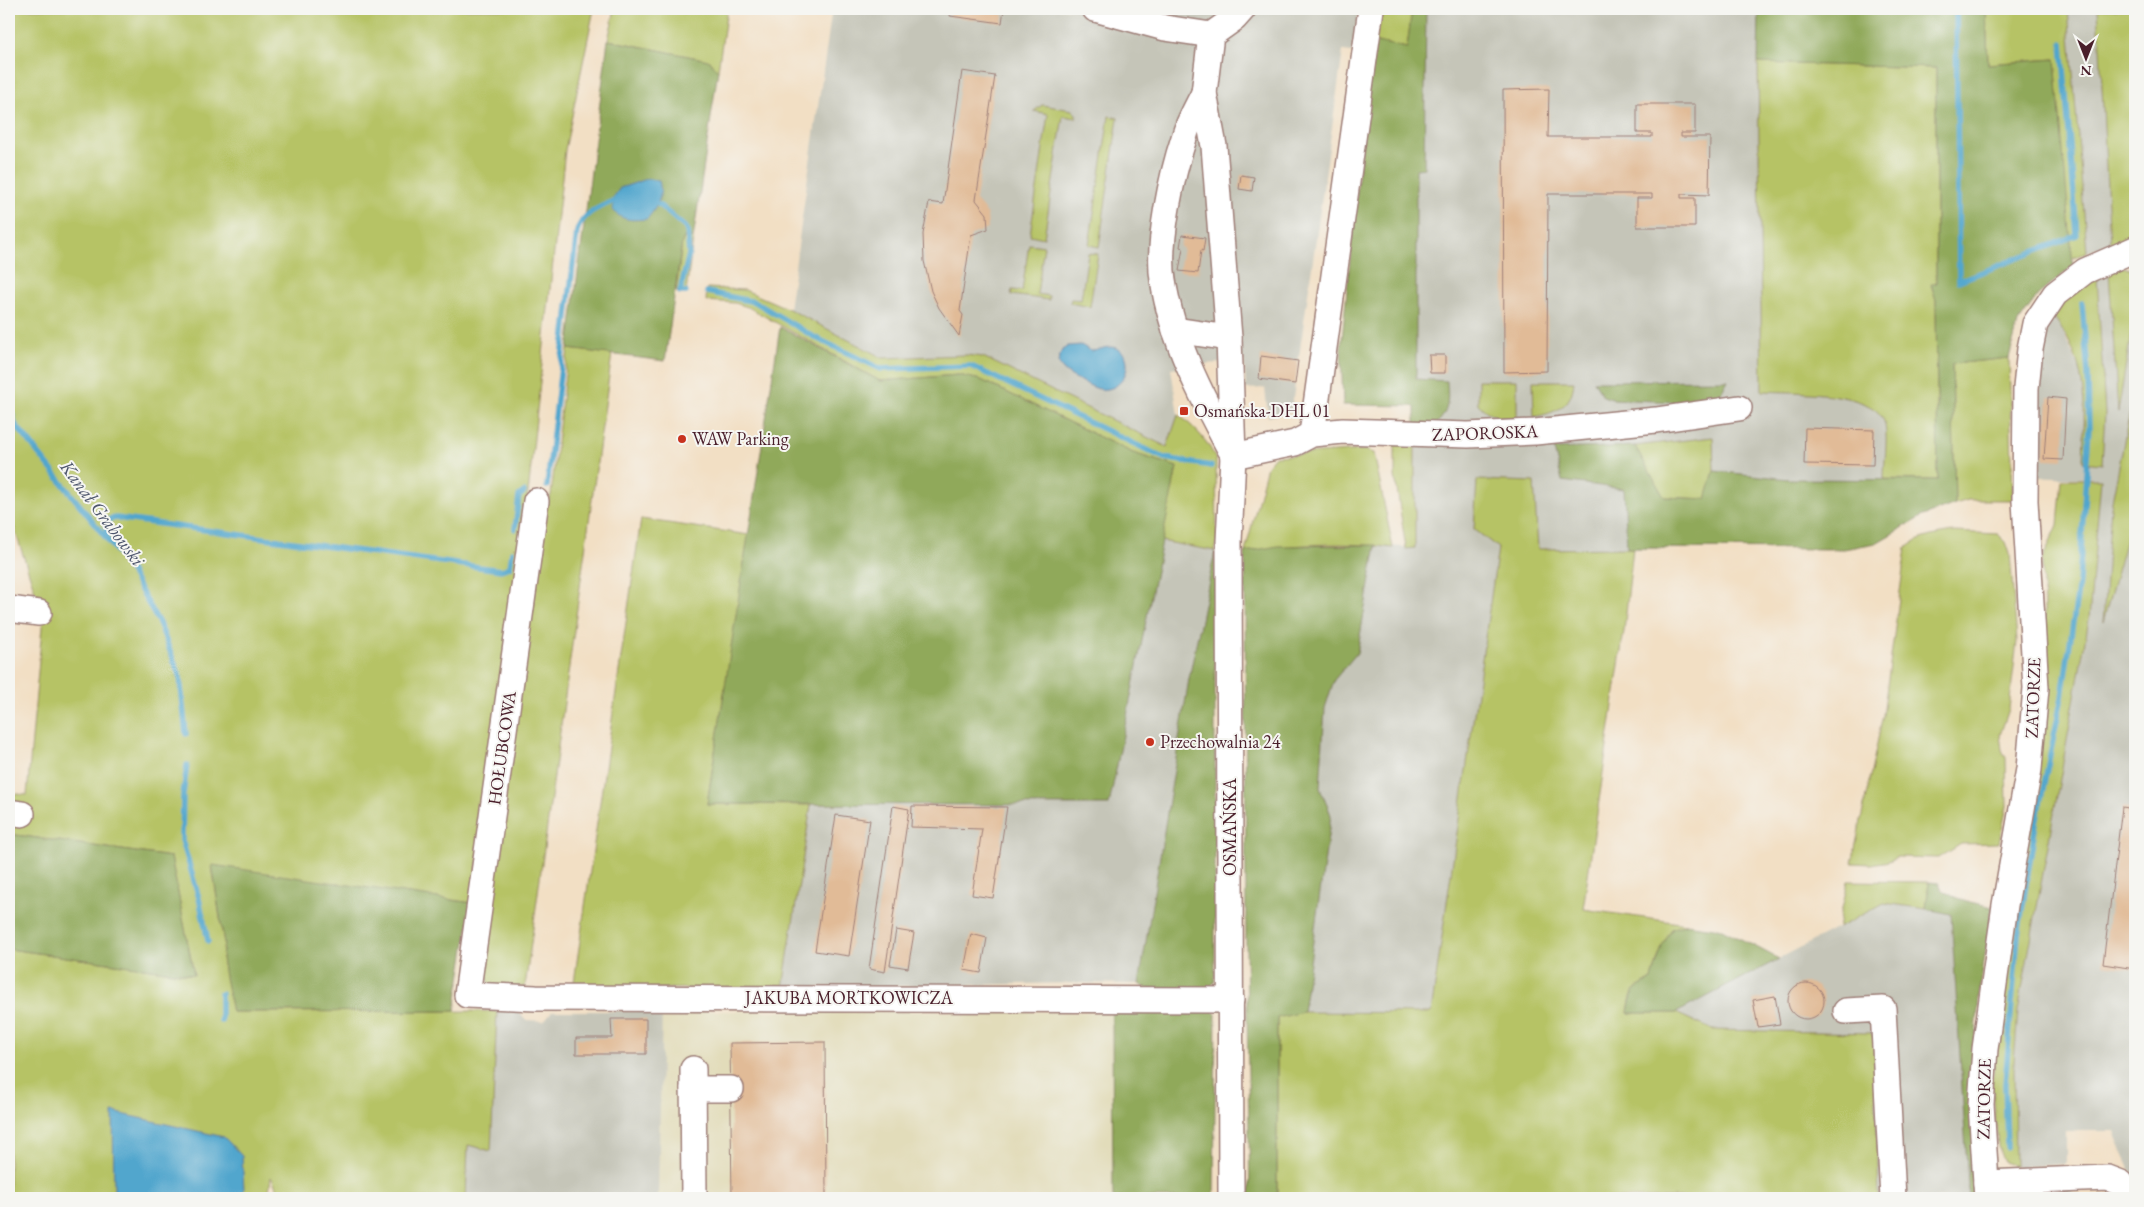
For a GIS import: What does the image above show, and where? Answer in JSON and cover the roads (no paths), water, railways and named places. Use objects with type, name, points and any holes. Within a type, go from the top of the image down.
[{"type":"street","points":[[1095,9],[1165,28],[1211,35],[1235,18],[1243,9]]},
{"type":"street","points":[[1312,434],[1371,9]]},
{"type":"street","points":[[1211,35],[1204,93],[1184,137],[1165,221],[1162,259],[1163,280],[1175,330],[1212,415],[1233,456]]},
{"type":"street","name":"OSMAŃSKA","points":[[1204,93],[1214,146],[1228,338],[1233,456],[1229,542],[1231,1198]]},
{"type":"street","name":"ZATORZE","points":[[1987,1191],[1981,1104],[1985,1049],[2005,905],[2029,769],[2036,688],[2024,466],[2026,388],[2030,349],[2035,324],[2055,294],[2085,271],[2135,249]]},
{"type":"street","points":[[1175,330],[1228,338]]},
{"type":"street","name":"ZAPOROSKA","points":[[1233,456],[1295,444],[1312,434],[1343,431],[1468,436],[1535,432],[1656,420],[1740,408]]},
{"type":"street","name":"HOŁUBCOWA","points":[[467,995],[536,501]]},
{"type":"street","points":[[9,609],[39,613]]},
{"type":"street","name":"JAKUBA MORTKOWICZA","points":[[467,995],[536,998],[1230,1000]]},
{"type":"street","points":[[1846,1011],[1883,1009],[1893,1198]]},
{"type":"street","points":[[694,1198],[693,1079],[731,1089]]},
{"type":"street","points":[[1987,1191],[2108,1178],[2121,1183],[2128,1198]]},
{"type":"water","points":[[647,179],[659,180],[660,196],[657,205],[647,219],[628,219],[617,214],[613,210],[613,198],[620,188]]},
{"type":"water","points":[[1081,345],[1091,351],[1110,347],[1119,349],[1127,360],[1127,368],[1121,382],[1115,387],[1100,389],[1064,371],[1058,362],[1062,350],[1068,346]]},
{"type":"water","points":[[113,1112],[224,1137],[242,1156],[244,1189],[242,1198],[114,1198]]},
{"type":"waterway","points":[[1956,9],[1959,281],[2077,235],[2062,43]]},
{"type":"waterway","points":[[547,486],[577,231],[587,215],[614,201]]},
{"type":"waterway","points":[[659,205],[687,229],[689,254],[680,292],[686,292]]},
{"type":"waterway","points":[[707,292],[755,302],[816,338],[881,369],[971,366],[1164,458],[1211,466]]},
{"type":"waterway","points":[[2007,1147],[2005,1084],[2018,935],[2036,823],[2062,697],[2079,582],[2089,428],[2088,373],[2082,303]]},
{"type":"waterway","name":"Kanał Grabowski","points":[[9,403],[15,424],[126,563],[160,625],[180,677],[186,734]]},
{"type":"waterway","points":[[515,529],[519,496],[524,492]]},
{"type":"waterway","points":[[107,539],[106,524],[110,519],[116,518],[501,570],[510,567],[512,552]]},
{"type":"waterway","name":"Kanał Grabowski","points":[[187,765],[183,795],[182,840],[199,898],[208,941]]},
{"type":"waterway","name":"Kanał Grabowski","points":[[221,994],[221,1021]]},
{"type":"place","name":"Osmańska-DHL 01","points":[[1184,411]]},
{"type":"place","name":"WAW Parking","points":[[682,439]]},
{"type":"place","name":"Przechowalnia 24","points":[[1150,742]]}]
